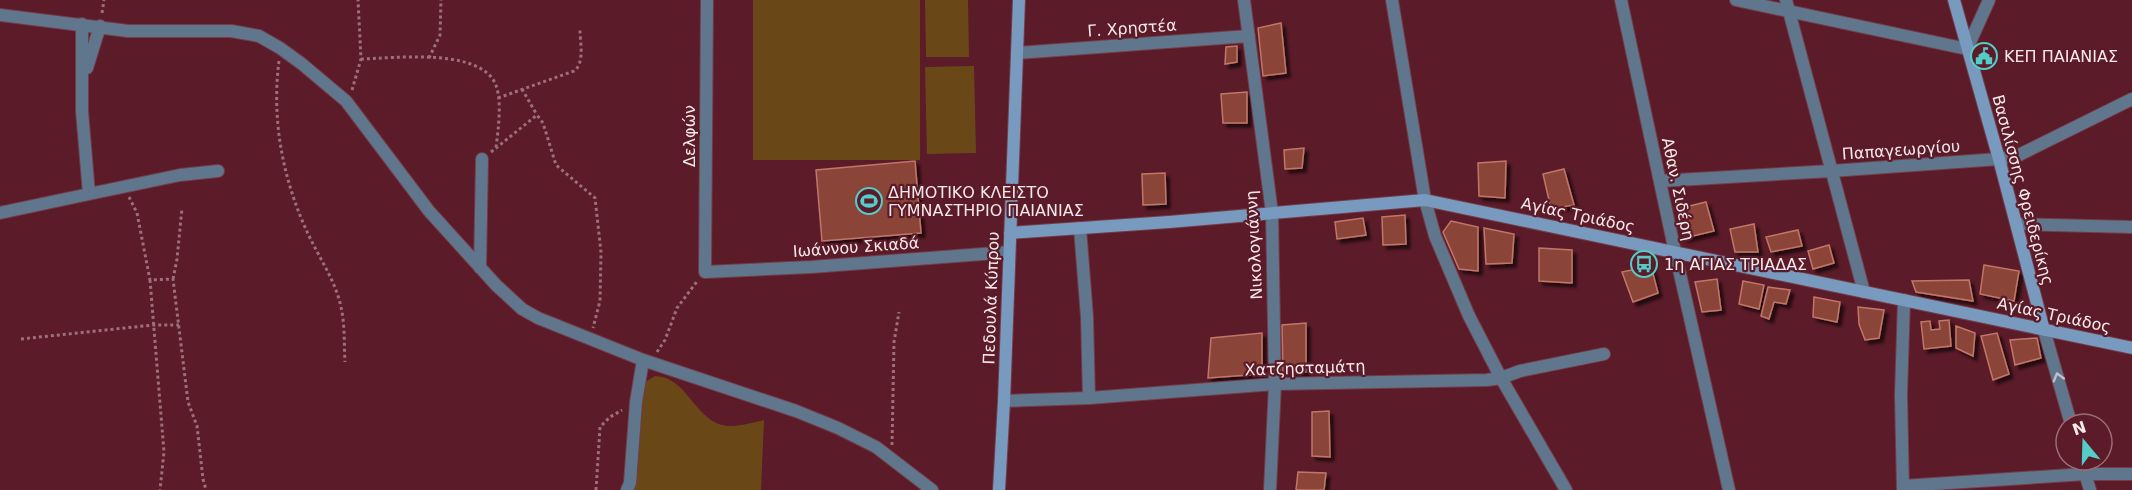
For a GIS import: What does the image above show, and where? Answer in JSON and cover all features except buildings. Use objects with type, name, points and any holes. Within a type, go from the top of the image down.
[{"type":"street","name":"Δελφών","points":[[705,272],[707,0]]},
{"type":"street","name":"Πεδουλά Κύπρου","points":[[999,490],[1019,0]]},
{"type":"street","name":"Νικολογιάννη","points":[[1244,0],[1272,213],[1275,384],[1270,490]]},
{"type":"street","points":[[1392,0],[1425,200],[1435,236],[1469,316],[1501,378],[1566,490]]},
{"type":"street","name":"Αθαν. Σιδέρη","points":[[1621,0],[1659,181],[1730,490]]},
{"type":"street","points":[[1736,0],[1788,6],[1966,49],[1989,0]]},
{"type":"street","name":"Βασιλίσσης Φρειδερίκης","points":[[1954,0],[2068,412]]},
{"type":"street","points":[[1788,6],[1864,292]]},
{"type":"street","points":[[0,15],[129,31],[231,31],[259,36],[280,48],[346,101],[429,211],[480,268],[522,309],[538,318],[643,360],[796,411],[867,442],[932,490]]},
{"type":"street","points":[[82,24],[82,111],[89,194]]},
{"type":"street","points":[[82,79],[100,26]]},
{"type":"street","name":"Γ. Χρηστέα","points":[[1017,53],[1249,36]]},
{"type":"street","name":"Παπαγεωργίου","points":[[1659,181],[1999,159],[2019,155],[2132,99]]},
{"type":"street","points":[[480,268],[482,159]]},
{"type":"street","points":[[0,213],[180,175],[219,171]]},
{"type":"street","name":"Αγίας Τριάδος","points":[[1010,233],[1425,200],[2132,348]]},
{"type":"street","points":[[2017,224],[2132,227]]},
{"type":"street","points":[[1080,228],[1087,317],[1089,398]]},
{"type":"street","name":"Ιωάννου Σκιαδά","points":[[705,272],[811,267],[1009,252]]},
{"type":"street","points":[[1904,300],[1901,395],[1903,488],[2001,484],[2085,474],[2132,474]]},
{"type":"street","name":"Χατζησταμάτη","points":[[1004,401],[1089,398],[1275,384],[1487,380],[1604,354]]},
{"type":"street","points":[[627,490],[630,483],[636,402],[643,360]]},
{"type":"street","points":[[2085,474],[2090,490]]},
{"type":"path","points":[[346,101],[356,82],[361,59],[358,0]]},
{"type":"path","points":[[429,58],[440,35],[441,0]]},
{"type":"path","points":[[498,98],[574,71],[579,67],[580,30]]},
{"type":"path","points":[[280,48],[277,76],[277,123],[284,168],[295,203],[311,240],[325,263],[341,307],[345,362]]},
{"type":"path","points":[[361,59],[462,60],[482,71],[493,79],[498,98],[499,121],[496,147]]},
{"type":"path","points":[[522,89],[543,123],[556,165],[596,198],[601,252],[600,301],[590,339]]},
{"type":"path","points":[[482,159],[537,115]]},
{"type":"path","points":[[124,188],[137,213],[150,280],[164,452],[160,490]]},
{"type":"path","points":[[182,208],[173,279],[188,402],[198,426],[206,490]]},
{"type":"path","points":[[643,360],[658,352],[677,308],[705,272]]},
{"type":"path","points":[[150,280],[173,279]]},
{"type":"path","points":[[892,459],[894,342],[900,312]]},
{"type":"path","points":[[21,339],[153,325],[179,325]]},
{"type":"path","points":[[596,490],[600,427],[610,417],[636,402]]},
{"type":"shaded area","points":[[753,0],[920,0],[920,160],[753,160]]},
{"type":"shaded area","points":[[925,0],[968,0],[969,57],[926,57]]},
{"type":"shaded area","points":[[974,66],[976,153],[927,154],[925,67]]},
{"type":"shaded area","points":[[655,376],[675,383],[712,421],[727,426],[738,426],[764,420],[761,490],[632,490],[642,384]]},
{"type":"place","name":"ΚΕΠ ΠΑΙΑΝΙΑΣ","points":[[1984,56]]},
{"type":"place","name":"ΔΗΜΟΤΙΚΟ ΚΛΕΙΣΤΟ ΓΥΜΝΑΣΤΗΡΙΟ ΠΑΙΑΝΙΑΣ","points":[[869,201]]},
{"type":"place","name":"1η ΑΓΙΑΣ ΤΡΙΑΔΑΣ","points":[[1644,264]]}]
